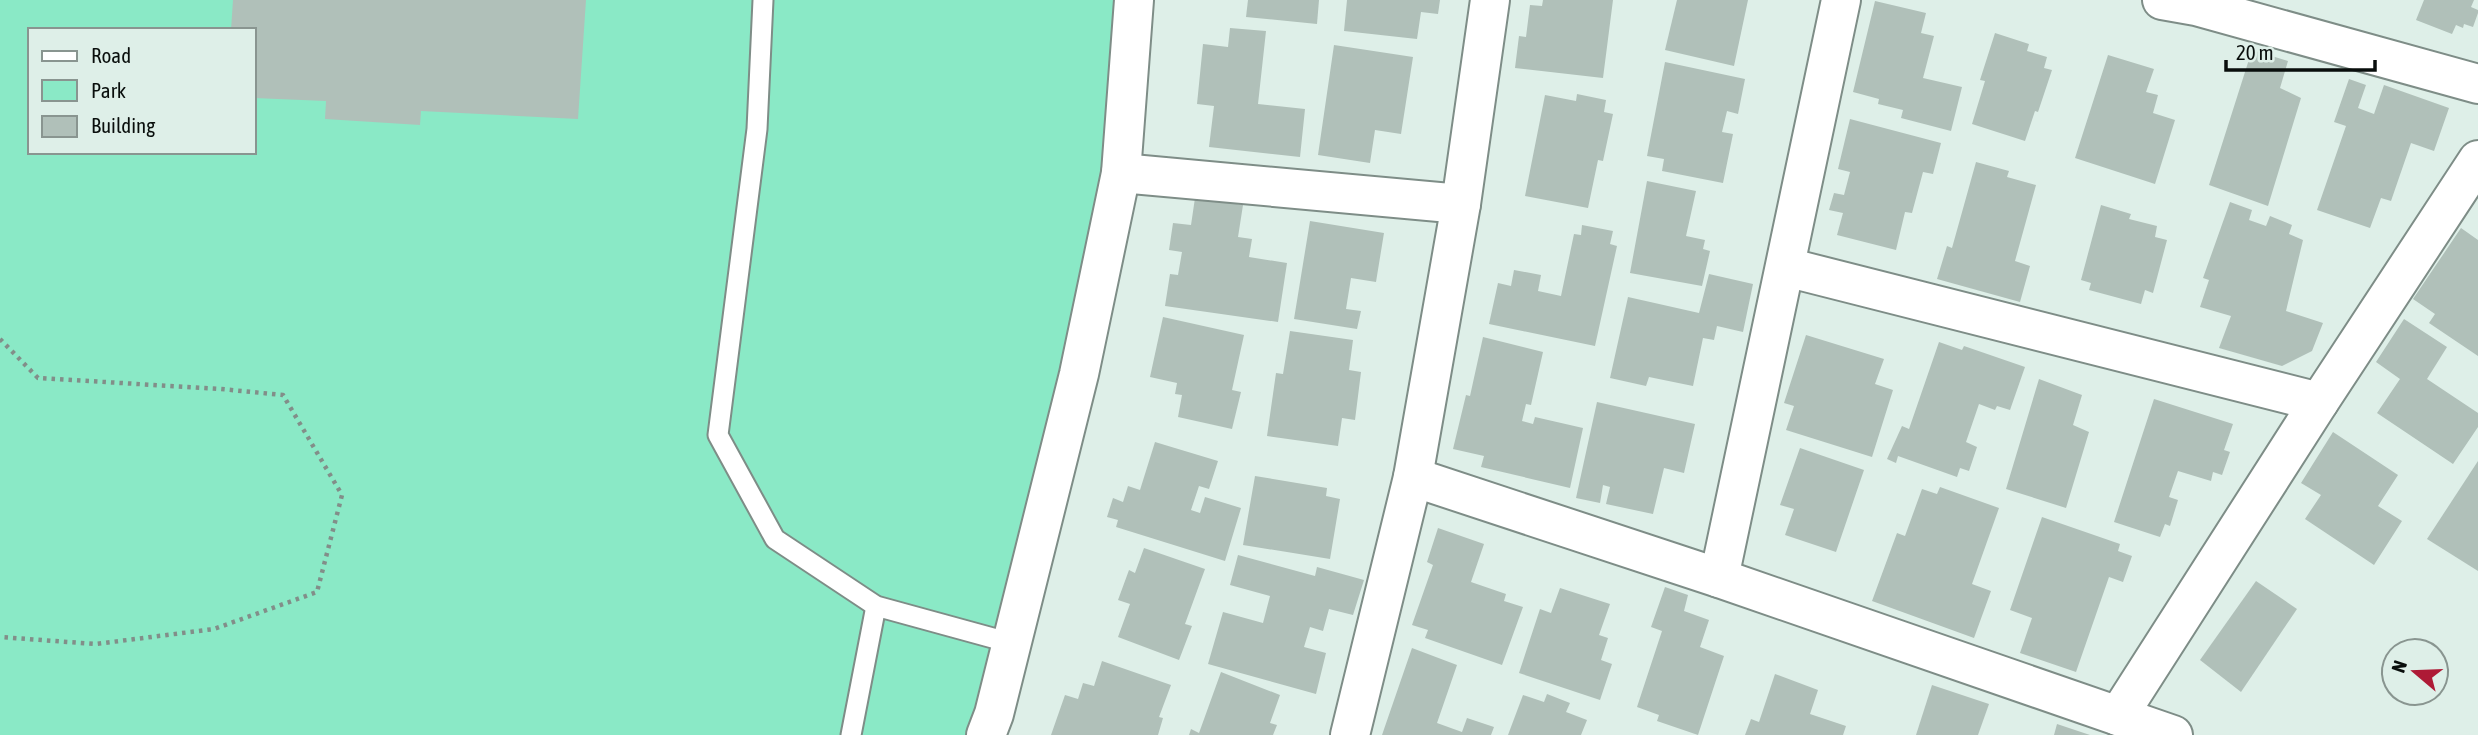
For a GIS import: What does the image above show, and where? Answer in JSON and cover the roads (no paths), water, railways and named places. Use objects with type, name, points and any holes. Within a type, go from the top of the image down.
[{"type":"street","points":[[986,735],[994,713],[1079,374],[1121,173],[1134,0]]},
{"type":"street","points":[[1350,735],[1413,477],[1461,204],[1490,0]]},
{"type":"street","points":[[1720,578],[1841,0]]},
{"type":"street","points":[[2162,0],[2196,6],[2246,9],[2478,84]]},
{"type":"street","points":[[2118,716],[2478,160]]},
{"type":"street","points":[[1121,173],[1461,204]]},
{"type":"street","points":[[1786,267],[2319,402]]},
{"type":"street","points":[[1413,477],[1720,578],[2172,735]]},
{"type":"lane","points":[[763,0],[757,129],[718,436],[775,539],[876,606],[1011,643]]},
{"type":"lane","points":[[851,735],[876,606]]}]
